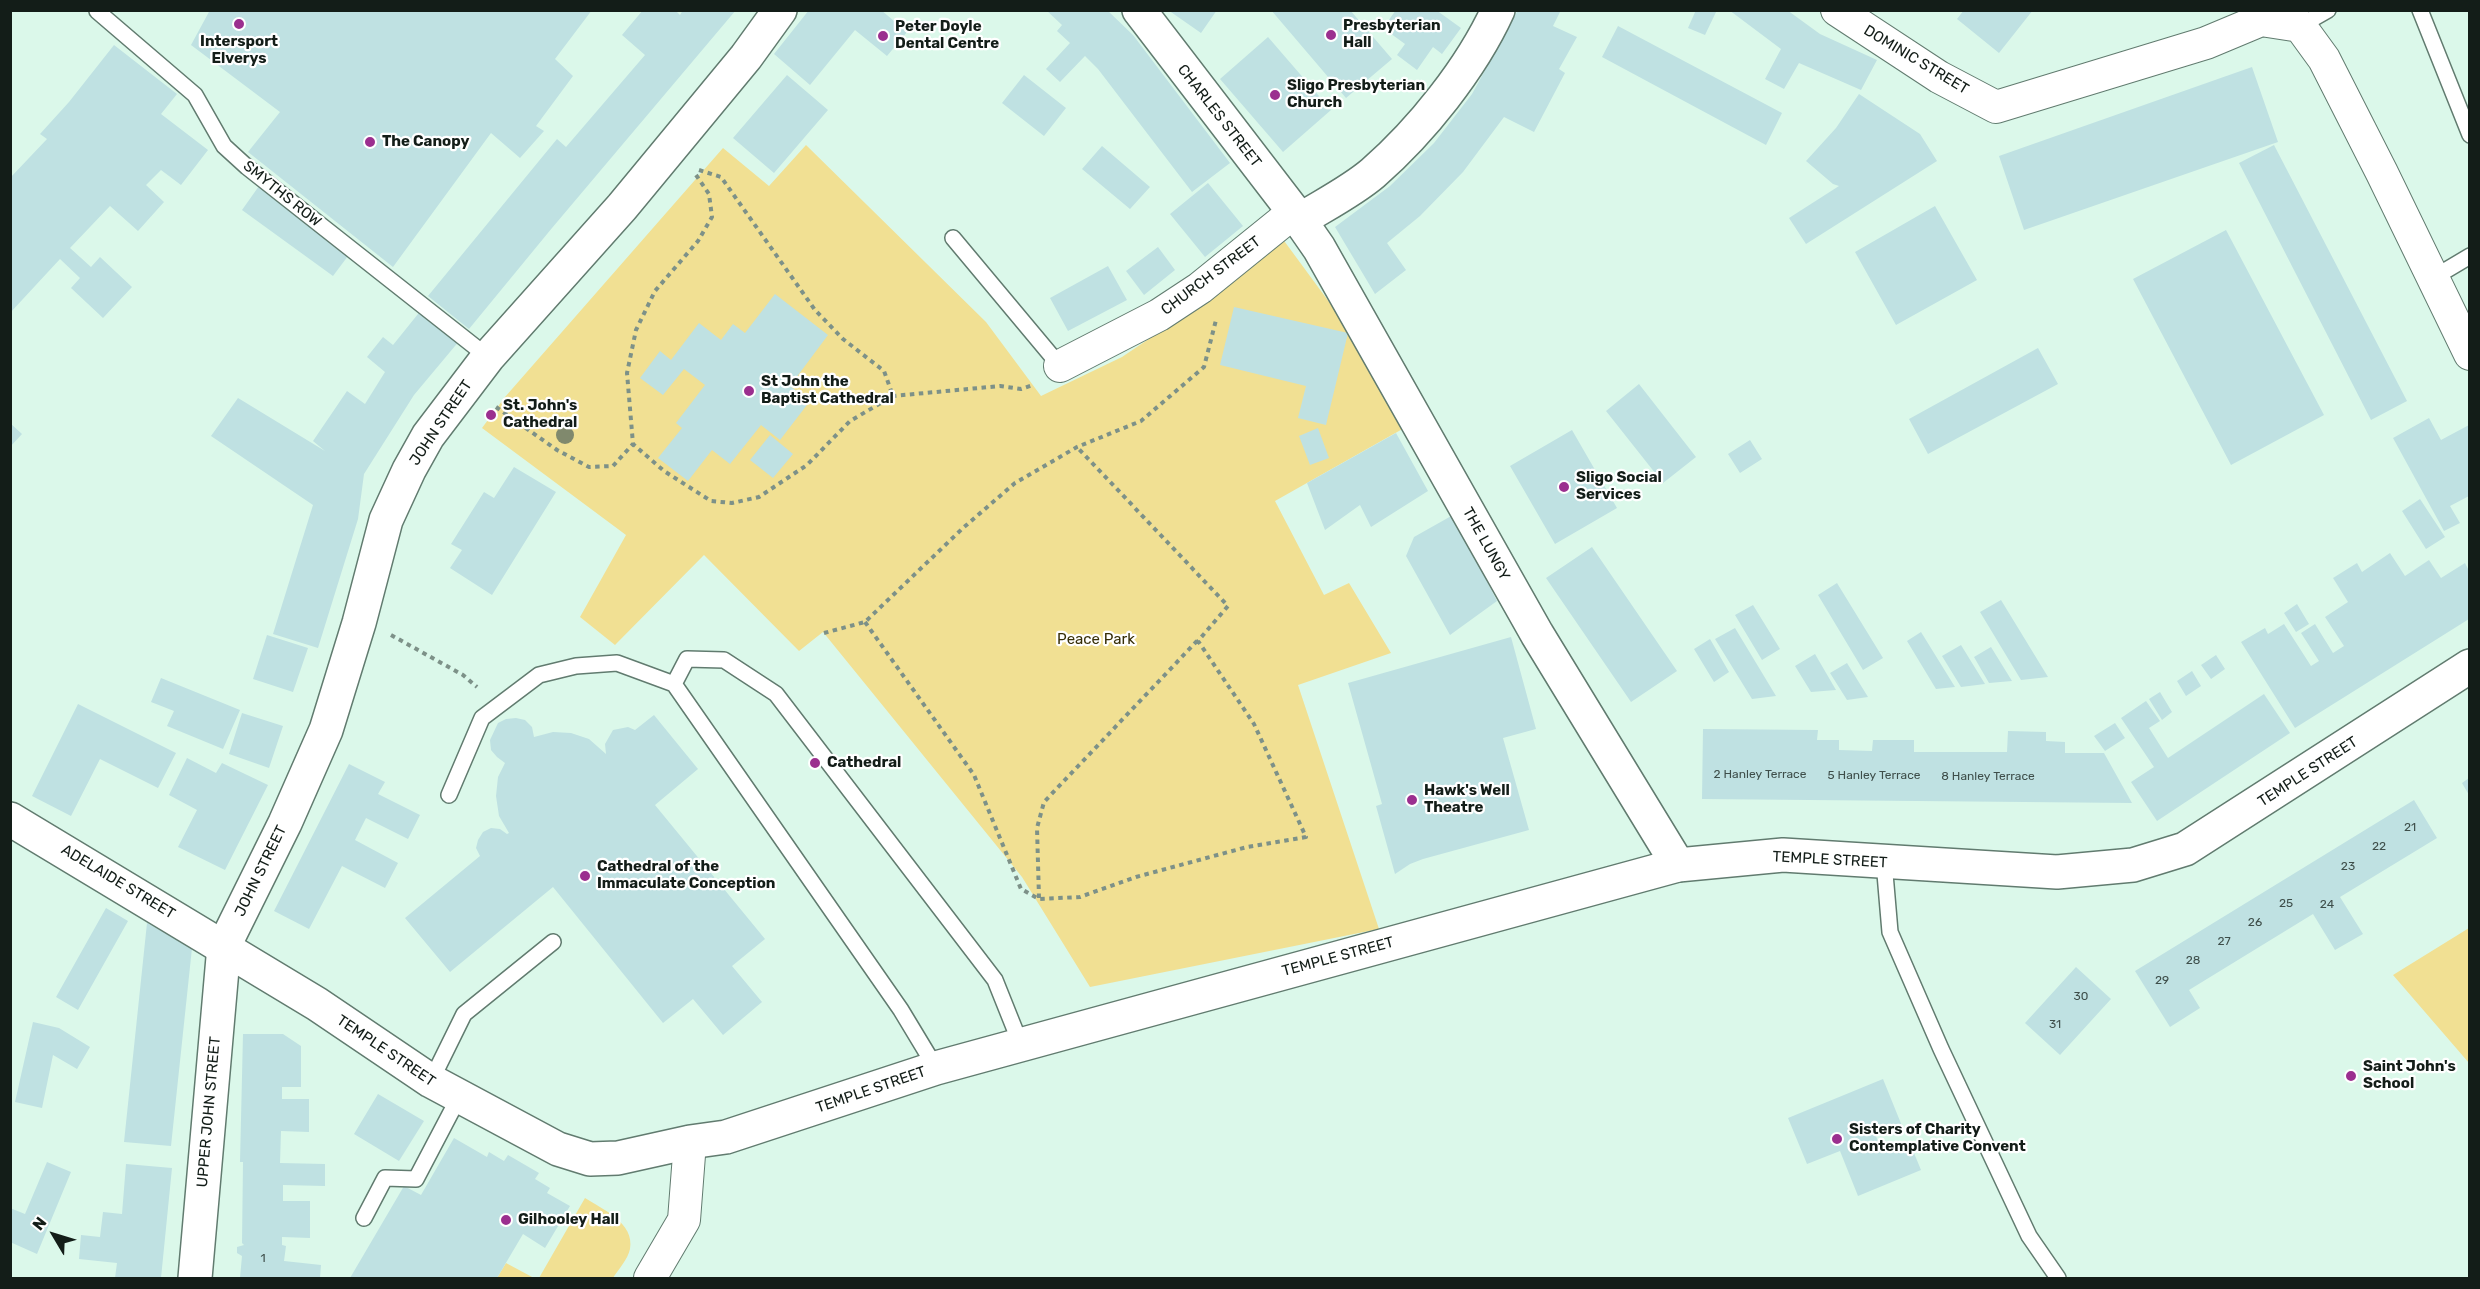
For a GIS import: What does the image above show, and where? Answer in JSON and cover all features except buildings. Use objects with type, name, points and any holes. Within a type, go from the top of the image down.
[{"type":"street","name":"JOHN STREET","points":[[224,946],[285,823],[326,730],[359,623],[386,520],[428,436],[488,357],[679,158],[780,10]]},
{"type":"street","name":"CHARLES STREET","points":[[1139,10],[1297,216]]},
{"type":"street","name":"CHURCH STREET","points":[[1060,366],[1159,315],[1200,288],[1297,216],[1371,174],[1429,117],[1489,30],[1498,10]]},
{"type":"street","name":"DOMINIC STREET","points":[[1837,10],[1939,77],[1996,107],[2206,43],[2261,20],[2300,26]]},
{"type":"street","points":[[2300,26],[2324,59],[2469,354]]},
{"type":"street","name":"THE LUNGY","points":[[1297,216],[1319,248],[1537,634],[1678,866]]},
{"type":"street","name":"TEMPLE STREET","points":[[224,946],[459,1097],[558,1149],[590,1159],[618,1158],[690,1142],[726,1137],[936,1068],[1678,866],[1783,855],[2057,872],[2133,865],[2185,849],[2469,666]]},
{"type":"street","name":"ADELAIDE STREET","points":[[10,819],[224,946]]},
{"type":"street","name":"UPPER JOHN STREET","points":[[195,1278],[224,946]]},
{"type":"street","points":[[650,1278],[684,1220],[690,1142]]},
{"type":"lane","points":[[2300,26],[2328,10]]},
{"type":"lane","points":[[2420,10],[2469,135]]},
{"type":"lane","name":"SMYTHS ROW","points":[[97,11],[195,95],[224,146],[247,167],[488,357]]},
{"type":"lane","points":[[952,238],[1060,366]]},
{"type":"lane","points":[[2433,278],[2469,256]]},
{"type":"lane","points":[[674,684],[687,659],[724,660],[776,694],[995,980],[1021,1045]]},
{"type":"lane","points":[[448,795],[482,718],[539,675],[576,666],[617,663],[674,684],[901,1010],[936,1068]]},
{"type":"lane","points":[[1884,862],[1890,932],[1950,1069],[2029,1236],[2058,1278]]},
{"type":"lane","points":[[431,1081],[464,1014],[553,942]]},
{"type":"lane","points":[[364,1218],[385,1178],[416,1179],[459,1097]]},
{"type":"path","points":[[679,158],[721,177],[815,310],[843,339],[884,371],[893,396]]},
{"type":"path","points":[[679,158],[698,176],[709,194],[712,217],[698,241],[655,291],[636,330],[627,373],[633,444],[664,471],[711,501],[732,503],[759,497],[807,465],[850,421],[893,396],[1000,386],[1021,389],[1034,385],[1060,366]]},
{"type":"path","points":[[824,633],[865,622],[931,557],[1014,483],[1077,447],[1141,421],[1204,367],[1218,315]]},
{"type":"path","points":[[468,383],[497,408],[557,450],[589,467],[613,466],[633,444]]},
{"type":"path","points":[[1039,899],[1037,828],[1044,801],[1198,641],[1228,606],[1077,447]]},
{"type":"path","points":[[865,622],[974,775],[1021,889],[1039,899],[1080,897],[1136,877],[1247,847],[1306,837],[1254,724],[1198,641]]},
{"type":"path","points":[[390,634],[463,675]]},
{"type":"green space","name":"Peace Park","points":[[806,145],[986,322],[1041,396],[1122,357],[1186,314],[1282,238],[1357,340],[1406,427],[1275,501],[1324,595],[1349,583],[1391,653],[1298,685],[1379,929],[1090,987],[1022,877],[823,632],[799,651],[704,555],[615,645],[580,617],[626,535],[482,428],[505,397],[723,148],[769,186]]},
{"type":"green space","points":[[2469,928],[2469,1063],[2393,975]]},
{"type":"green space","points":[[585,1198],[622,1224],[630,1240],[629,1253],[625,1260],[613,1278],[539,1278]]},
{"type":"green space","points":[[506,1263],[534,1278],[497,1278]]},
{"type":"place","name":"Intersport Elverys","points":[[239,24]]},
{"type":"place","name":"Presbyterian Hall","points":[[1331,35]]},
{"type":"place","name":"Peter Doyle Dental Centre","points":[[883,36]]},
{"type":"place","name":"Sligo Presbyterian Church","points":[[1275,95]]},
{"type":"place","name":"The Canopy","points":[[370,142]]},
{"type":"place","name":"St John the Baptist Cathedral","points":[[749,391]]},
{"type":"place","name":"St. John's Cathedral","points":[[491,415]]},
{"type":"place","name":"Sligo Social Services","points":[[1564,487]]},
{"type":"place","name":"Cathedral","points":[[815,763]]},
{"type":"place","name":"Hawk's Well Theatre","points":[[1412,800]]},
{"type":"place","name":"Cathedral of the Immaculate Conception","points":[[585,876]]},
{"type":"place","name":"Saint John's School","points":[[2351,1076]]},
{"type":"place","name":"Sisters of Charity Contemplative Convent","points":[[1837,1139]]},
{"type":"place","name":"Gilhooley Hall","points":[[506,1220]]}]
